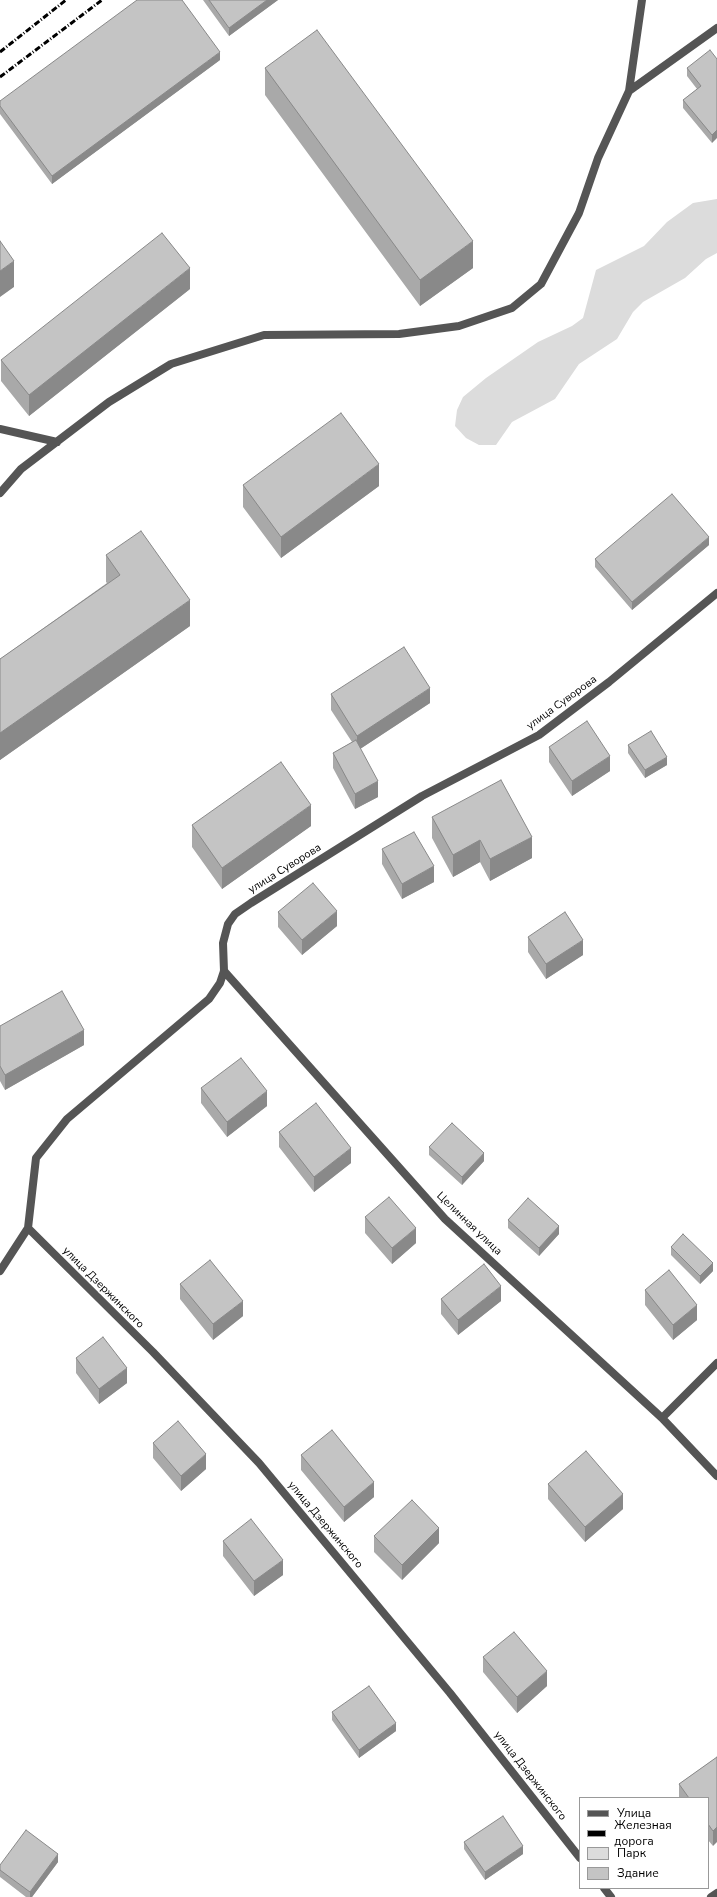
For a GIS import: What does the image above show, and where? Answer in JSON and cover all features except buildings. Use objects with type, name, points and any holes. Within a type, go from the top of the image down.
[{"type":"street","points":[[0,493],[21,469],[109,402],[171,364],[264,335],[399,334],[459,326],[512,308],[541,284],[579,213],[598,158],[629,91],[642,0]]},
{"type":"street","points":[[629,91],[717,28]]},
{"type":"street","points":[[0,429],[57,442]]},
{"type":"street","name":"улица Суворова","points":[[0,1270],[28,1228],[36,1158],[67,1119],[209,999],[220,983],[224,971],[223,944],[228,924],[235,914],[422,796],[539,735],[609,682],[717,592]]},
{"type":"street","name":"Целинная улица","points":[[224,971],[445,1219],[662,1418],[717,1476]]},
{"type":"street","name":"улица Дзержинского","points":[[28,1228],[153,1352],[259,1464],[450,1693],[579,1857]]},
{"type":"street","points":[[662,1418],[717,1363]]},
{"type":"street","points":[[605,1889],[611,1897]]},
{"type":"street","points":[[711,1897],[717,1893]]},
{"type":"green space","points":[[717,199],[717,253],[706,259],[685,278],[643,302],[633,312],[617,339],[579,364],[555,399],[512,422],[496,445],[479,445],[466,438],[455,426],[457,410],[463,397],[486,378],[538,342],[572,326],[583,318],[596,270],[644,246],[667,222],[693,203]]},
{"type":"railway","points":[[0,52],[66,0]]},
{"type":"railway","points":[[0,77],[102,0]]}]
